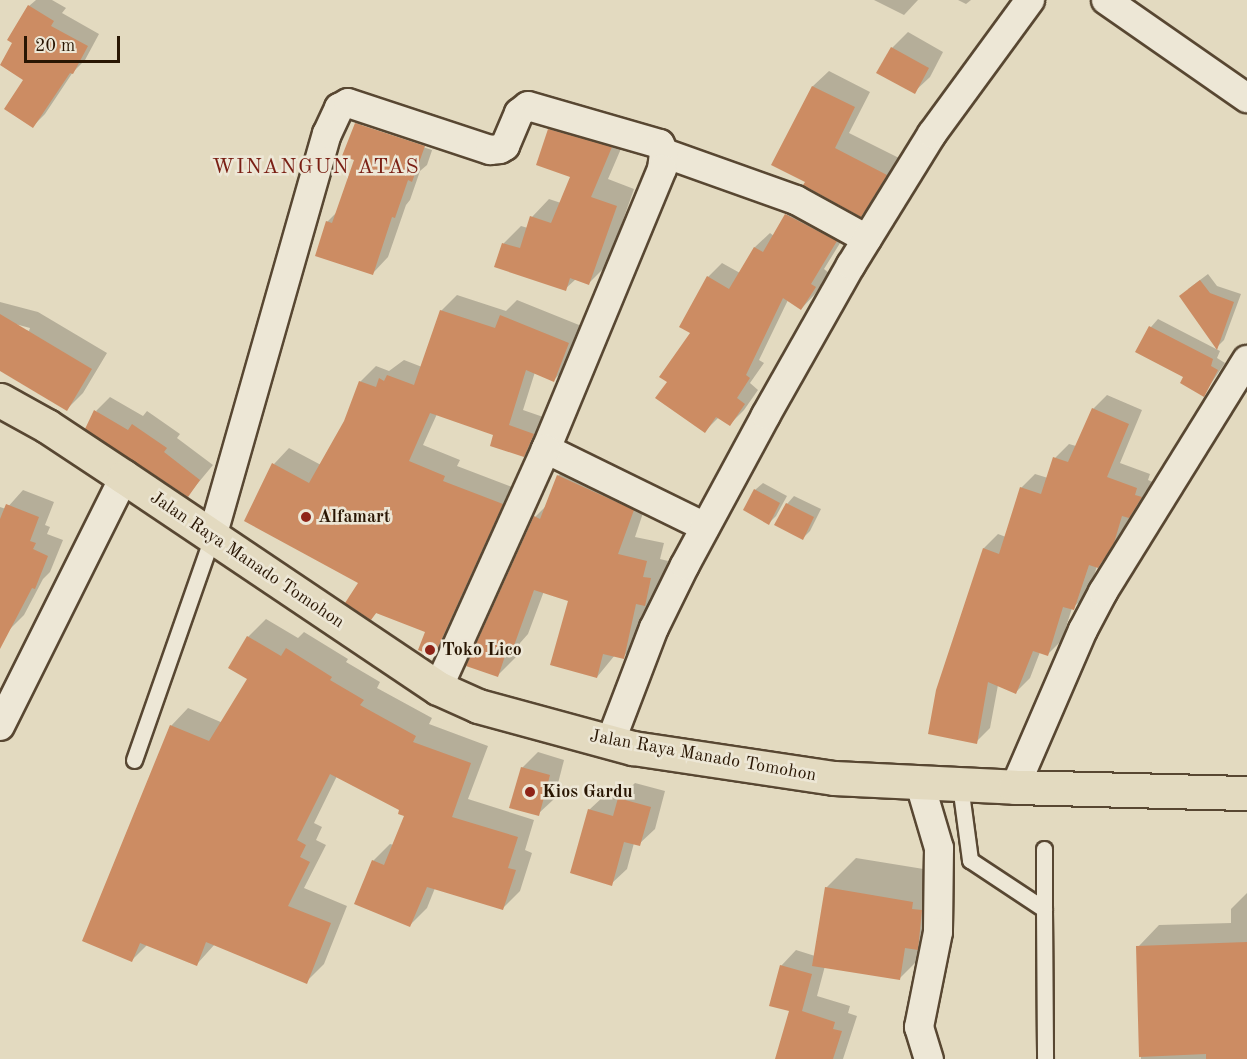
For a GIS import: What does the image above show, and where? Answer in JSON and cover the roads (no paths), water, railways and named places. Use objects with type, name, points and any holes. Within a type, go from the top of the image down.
[{"type":"highway","name":"Jalan Raya Manado Tomohon","points":[[0,400],[47,426],[438,688],[478,706],[610,743],[834,778],[1016,788],[1247,793]]},
{"type":"street","points":[[610,743],[654,628],[705,527],[867,239],[932,134],[1030,0]]},
{"type":"street","points":[[1106,0],[1247,98]]},
{"type":"street","points":[[212,537],[327,134],[335,113],[344,104],[484,149],[496,150],[505,146],[522,108],[532,107],[656,141],[663,147],[662,169],[546,449],[438,688]]},
{"type":"street","points":[[664,153],[729,174],[795,200],[867,239]]},
{"type":"street","points":[[1016,788],[1083,630],[1103,592],[1247,360]]},
{"type":"street","points":[[546,449],[705,527]]},
{"type":"street","points":[[0,726],[124,477]]},
{"type":"street","points":[[910,1059],[919,1027],[938,932],[939,848],[920,783]]},
{"type":"street","points":[[919,1027],[929,1059]]},
{"type":"lane","points":[[134,760],[212,537]]},
{"type":"lane","points":[[960,785],[970,860],[1044,909]]},
{"type":"lane","points":[[1044,849],[1045,1059]]},
{"type":"place","name":"Alfamart","points":[[306,517]]},
{"type":"place","name":"Toko Lico","points":[[430,650]]},
{"type":"place","name":"Kios Gardu","points":[[530,792]]},
{"type":"district","name":"WINANGUN ATAS","points":[[316,168]]}]
